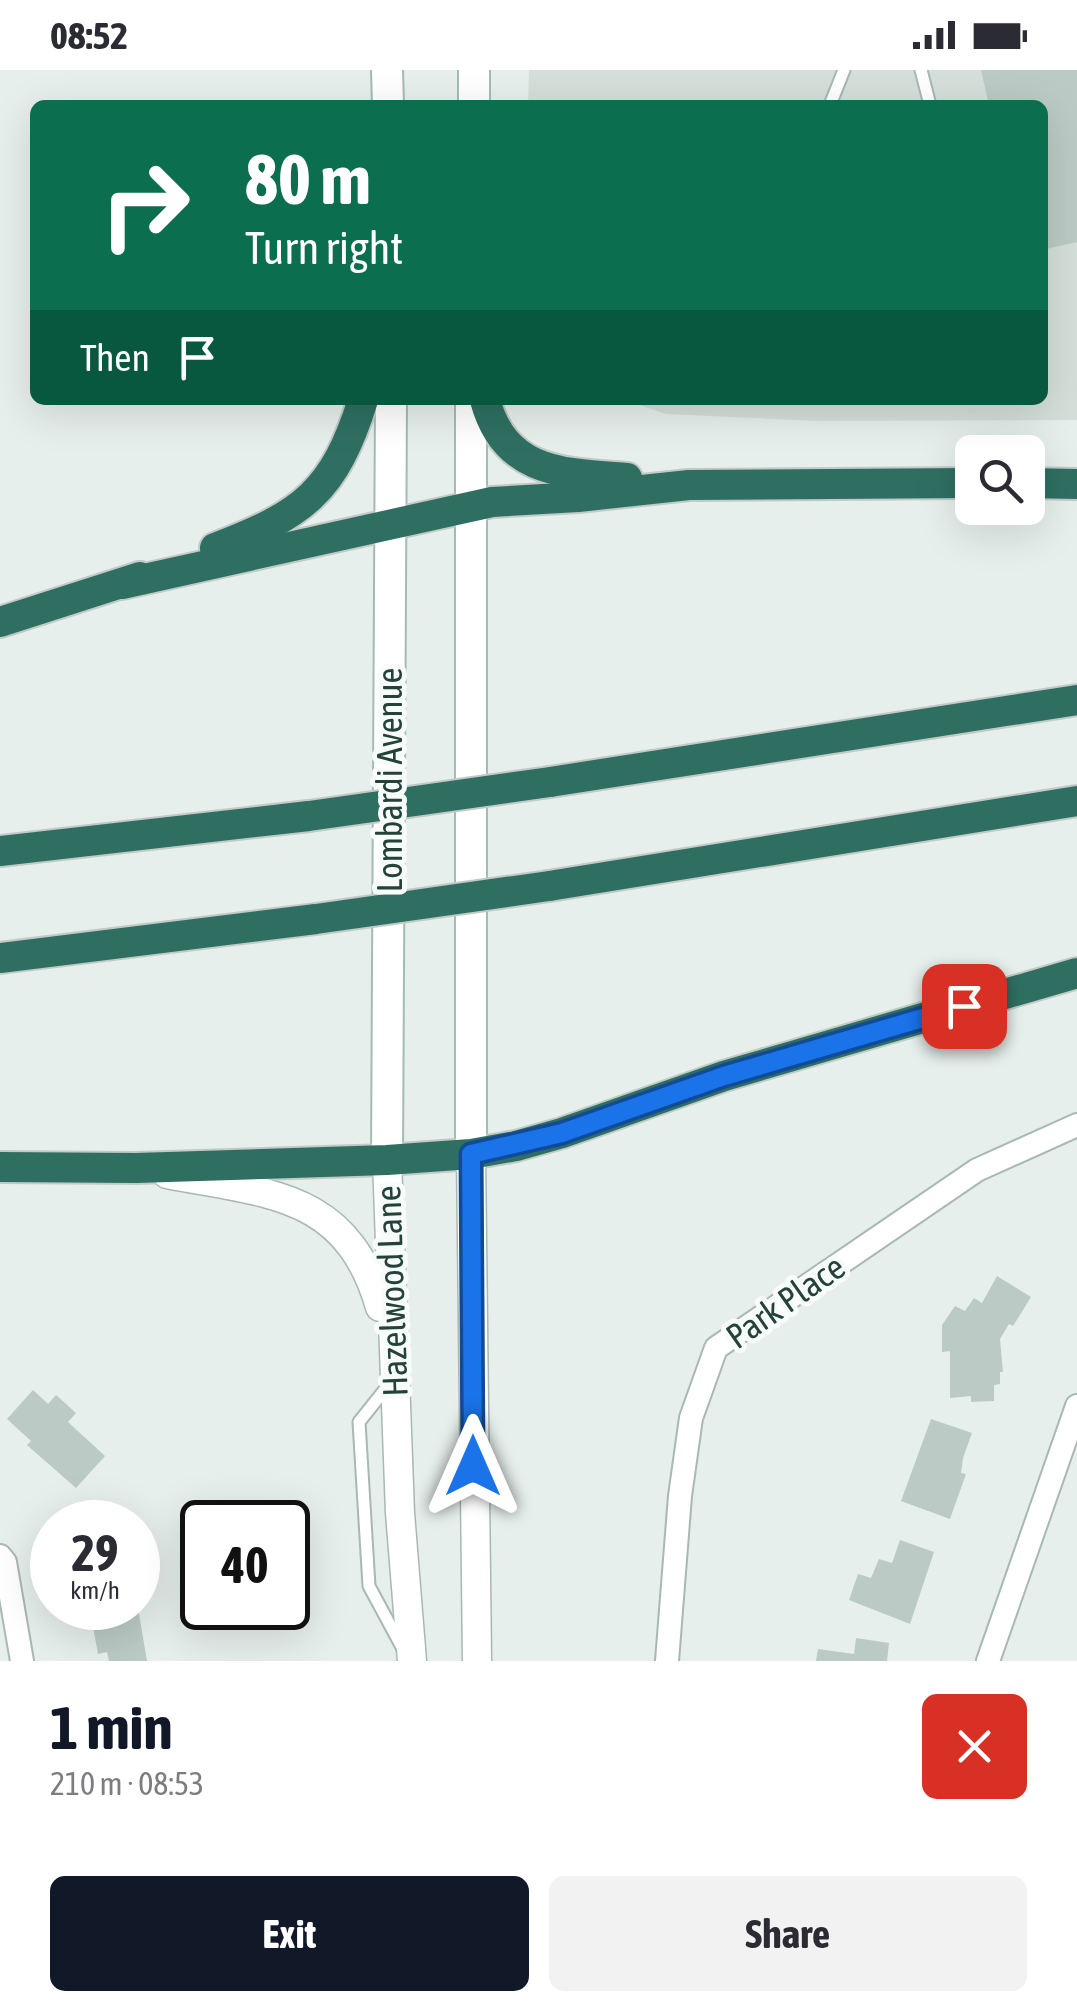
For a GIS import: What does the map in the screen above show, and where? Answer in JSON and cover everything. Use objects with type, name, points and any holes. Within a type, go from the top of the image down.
[{"type":"highway","points":[[0,622],[122,584],[243,538],[310,498],[337,467],[360,405]]},
{"type":"highway","points":[[487,405],[499,435],[518,455],[536,464],[576,474],[690,485]]},
{"type":"highway","points":[[122,584],[470,506],[690,485],[955,483]]},
{"type":"highway","points":[[1045,483],[1077,484]]},
{"type":"highway","points":[[0,852],[309,816],[550,782],[1077,700]]},
{"type":"highway","points":[[0,958],[316,920],[1077,801]]},
{"type":"highway","points":[[0,1166],[136,1168],[471,1154],[562,1133],[724,1076],[1077,973]]},
{"type":"main road","points":[[387,70],[388,100]]},
{"type":"main road","points":[[474,70],[474,100]]},
{"type":"main road","name":"Lombardi Avenue","points":[[387,1160],[391,405]]},
{"type":"main road","points":[[471,405],[471,1154]]},
{"type":"street","name":"Park Place","points":[[667,1661],[680,1496],[691,1418],[716,1348],[977,1170],[1077,1125]]},
{"type":"street","points":[[471,1154],[477,1661]]},
{"type":"street","name":"Hazelwood Lane","points":[[387,1160],[393,1378],[411,1661]]},
{"type":"street","points":[[136,1168],[281,1195],[319,1215],[335,1227],[371,1276],[392,1345]]},
{"type":"street","points":[[988,1661],[1077,1406]]},
{"type":"street","points":[[0,1556],[5,1562],[22,1661]]},
{"type":"lane","points":[[832,100],[844,70]]},
{"type":"lane","points":[[922,70],[929,100]]},
{"type":"shaded area","points":[[529,70],[1077,70],[1077,420],[817,421],[666,414],[640,405],[1048,405],[1048,100],[528,100]]},
{"type":"building","points":[[981,70],[1077,70],[1077,242],[1048,249],[1048,100],[988,100]]},
{"type":"building","points":[[997,1276],[1031,1297],[1000,1339],[1003,1372],[1000,1384],[994,1385],[994,1401],[971,1402],[971,1396],[950,1398],[950,1351],[942,1352],[942,1325],[955,1306],[965,1311],[974,1298],[982,1303]]},
{"type":"building","points":[[33,1390],[48,1404],[56,1395],[76,1413],[68,1422],[105,1456],[76,1488],[27,1445],[31,1441],[7,1419]]},
{"type":"building","points":[[931,1419],[972,1433],[963,1458],[961,1473],[966,1474],[950,1519],[901,1501]]},
{"type":"building","points":[[900,1540],[934,1552],[910,1624],[849,1600],[858,1574],[871,1578],[879,1559],[892,1563]]},
{"type":"building","points":[[94,1630],[142,1630],[147,1661],[109,1661],[107,1652],[98,1654]]},
{"type":"building","points":[[856,1638],[889,1643],[887,1661],[816,1661],[818,1649],[854,1654]]},
{"type":"route","points":[[473,1466],[471,1154],[562,1133],[686,1088],[964,1006]]}]
